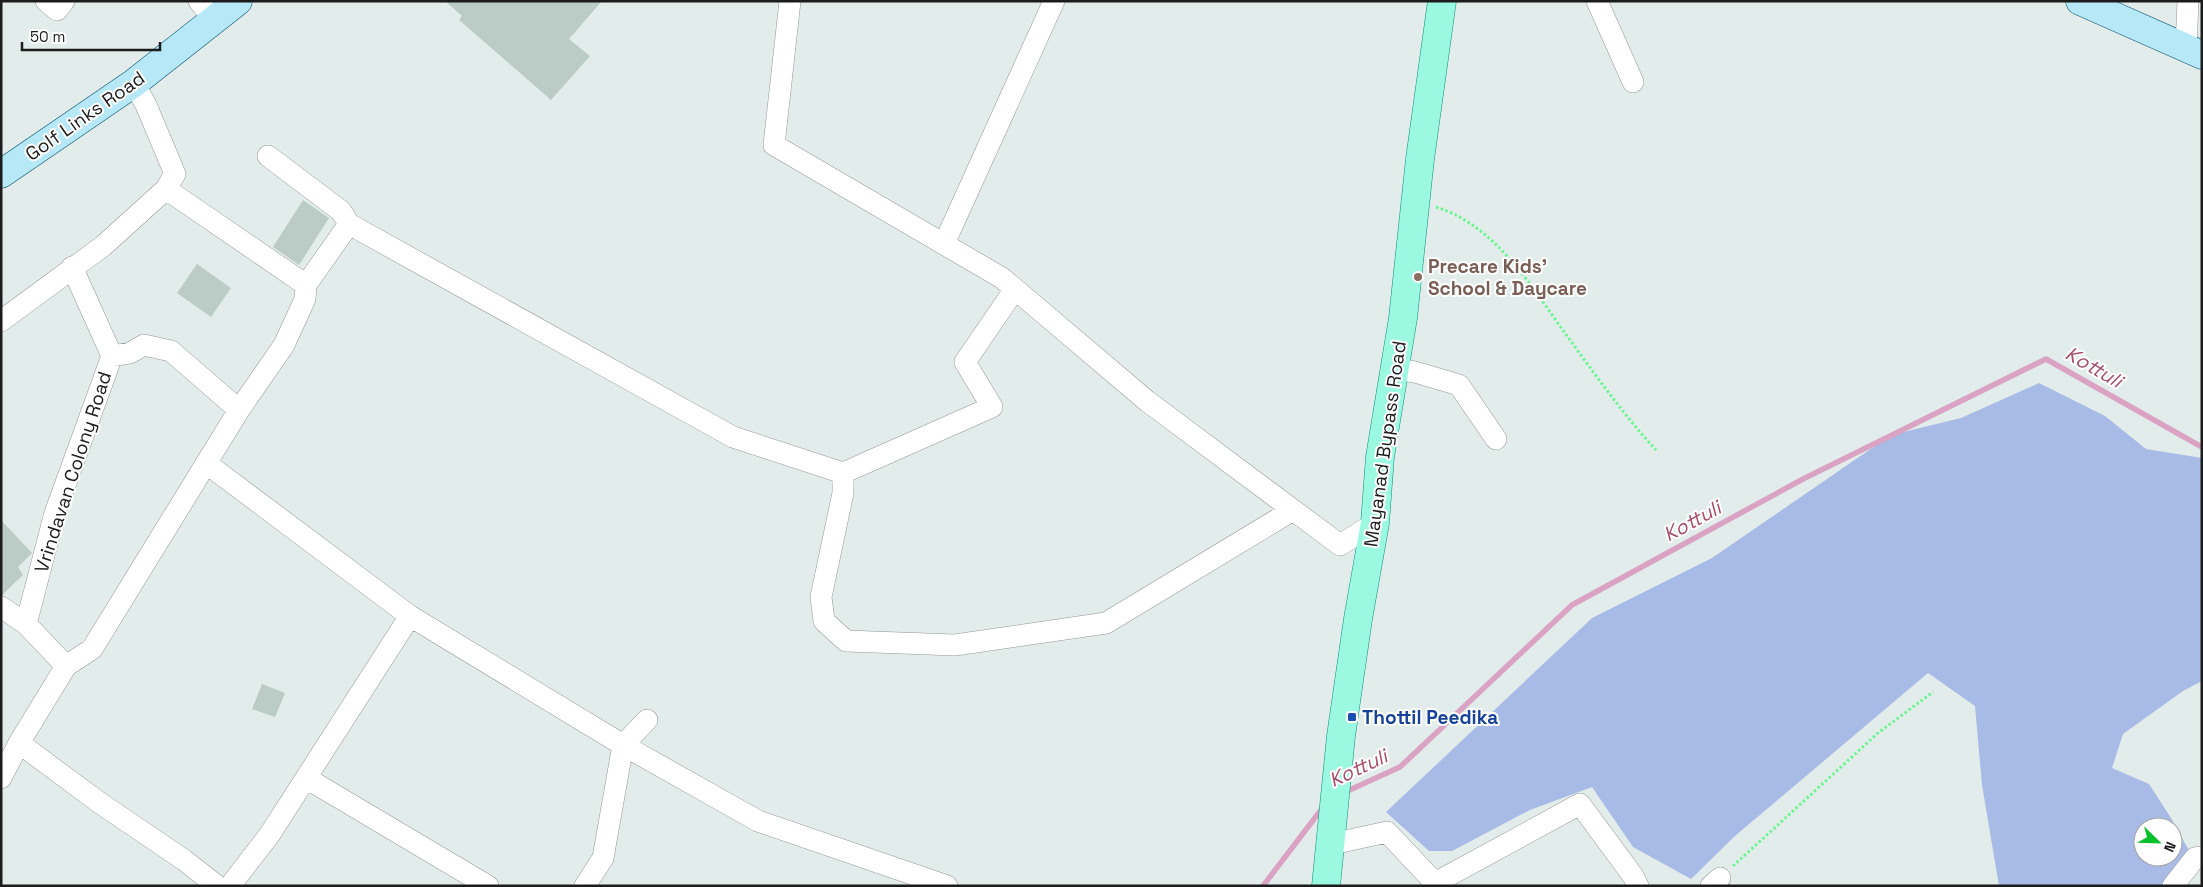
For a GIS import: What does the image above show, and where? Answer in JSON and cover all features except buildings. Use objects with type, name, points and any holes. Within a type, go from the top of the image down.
[{"type":"main road","name":"Golf Links Road","points":[[1,174],[134,83],[206,11],[238,1]]},
{"type":"main road","name":"Mayanad Bypass Road","points":[[1326,886],[1341,736],[1358,619],[1375,523],[1380,457],[1403,318],[1442,1]]},
{"type":"main road","points":[[2080,1],[2194,51]]},
{"type":"street","points":[[46,1],[57,10],[64,1]]},
{"type":"street","points":[[790,1],[774,145],[1002,278],[1147,401],[1340,545],[1375,523]]},
{"type":"street","points":[[944,244],[1054,1]]},
{"type":"street","points":[[1596,1],[1632,82]]},
{"type":"street","points":[[2188,1],[2194,51]]},
{"type":"street","points":[[1,321],[103,246],[166,189],[175,174],[146,105],[134,83]]},
{"type":"street","points":[[268,156],[341,211],[349,224],[733,437],[843,473],[992,407],[965,362],[1015,289]]},
{"type":"street","points":[[166,189],[306,285]]},
{"type":"street","points":[[1,778],[19,743],[66,666],[92,649],[239,410],[284,345],[305,299],[306,285],[349,224]]},
{"type":"street","name":"Vrindavan Colony Road","points":[[26,624],[55,513],[112,356],[72,268]]},
{"type":"street","points":[[112,356],[130,353],[144,345],[171,352],[239,410]]},
{"type":"street","points":[[1395,370],[1416,372],[1459,385],[1496,438]]},
{"type":"street","points":[[206,463],[410,616],[622,745],[758,821],[948,886]]},
{"type":"street","points":[[843,473],[843,493],[821,598],[824,621],[846,642],[955,645],[1106,623],[1293,510]]},
{"type":"street","points":[[1,607],[26,624],[66,666]]},
{"type":"street","points":[[230,886],[270,834],[410,616]]},
{"type":"street","points":[[585,886],[603,858],[622,745],[648,720]]},
{"type":"street","points":[[19,743],[100,803],[184,860],[216,886]]},
{"type":"street","points":[[306,778],[488,886]]},
{"type":"street","points":[[1332,841],[1387,832],[1435,883],[1585,810],[1638,886]]},
{"type":"street","points":[[2173,886],[2195,858],[2202,857]]},
{"type":"path","points":[[1416,201],[1446,210],[1479,229],[1514,264],[1630,422],[1656,450]]},
{"type":"path","points":[[1716,882],[1878,733],[1933,692]]},
{"type":"shaded area","points":[[2039,383],[2105,416],[2146,449],[2202,458],[2202,681],[2183,691],[2123,734],[2112,768],[2149,784],[2170,817],[2133,817],[2133,867],[2183,867],[2183,840],[2197,865],[2188,886],[1999,886],[1982,785],[1975,706],[1928,673],[1735,836],[1691,879],[1633,847],[1592,787],[1530,810],[1452,851],[1429,851],[1386,812],[1592,618],[1712,558],[1891,435],[1961,418]]},
{"type":"waterway","name":"Kottuli","points":[[1343,793],[1400,767],[1572,605],[1803,479],[2046,359],[2202,447]]},
{"type":"waterway","name":"Kottuli","points":[[1263,886],[1324,806]]},
{"type":"place","name":"Precare Kids' School & Daycare","points":[[1418,277]]},
{"type":"place","name":"Thottil Peedika","points":[[1352,717]]}]
